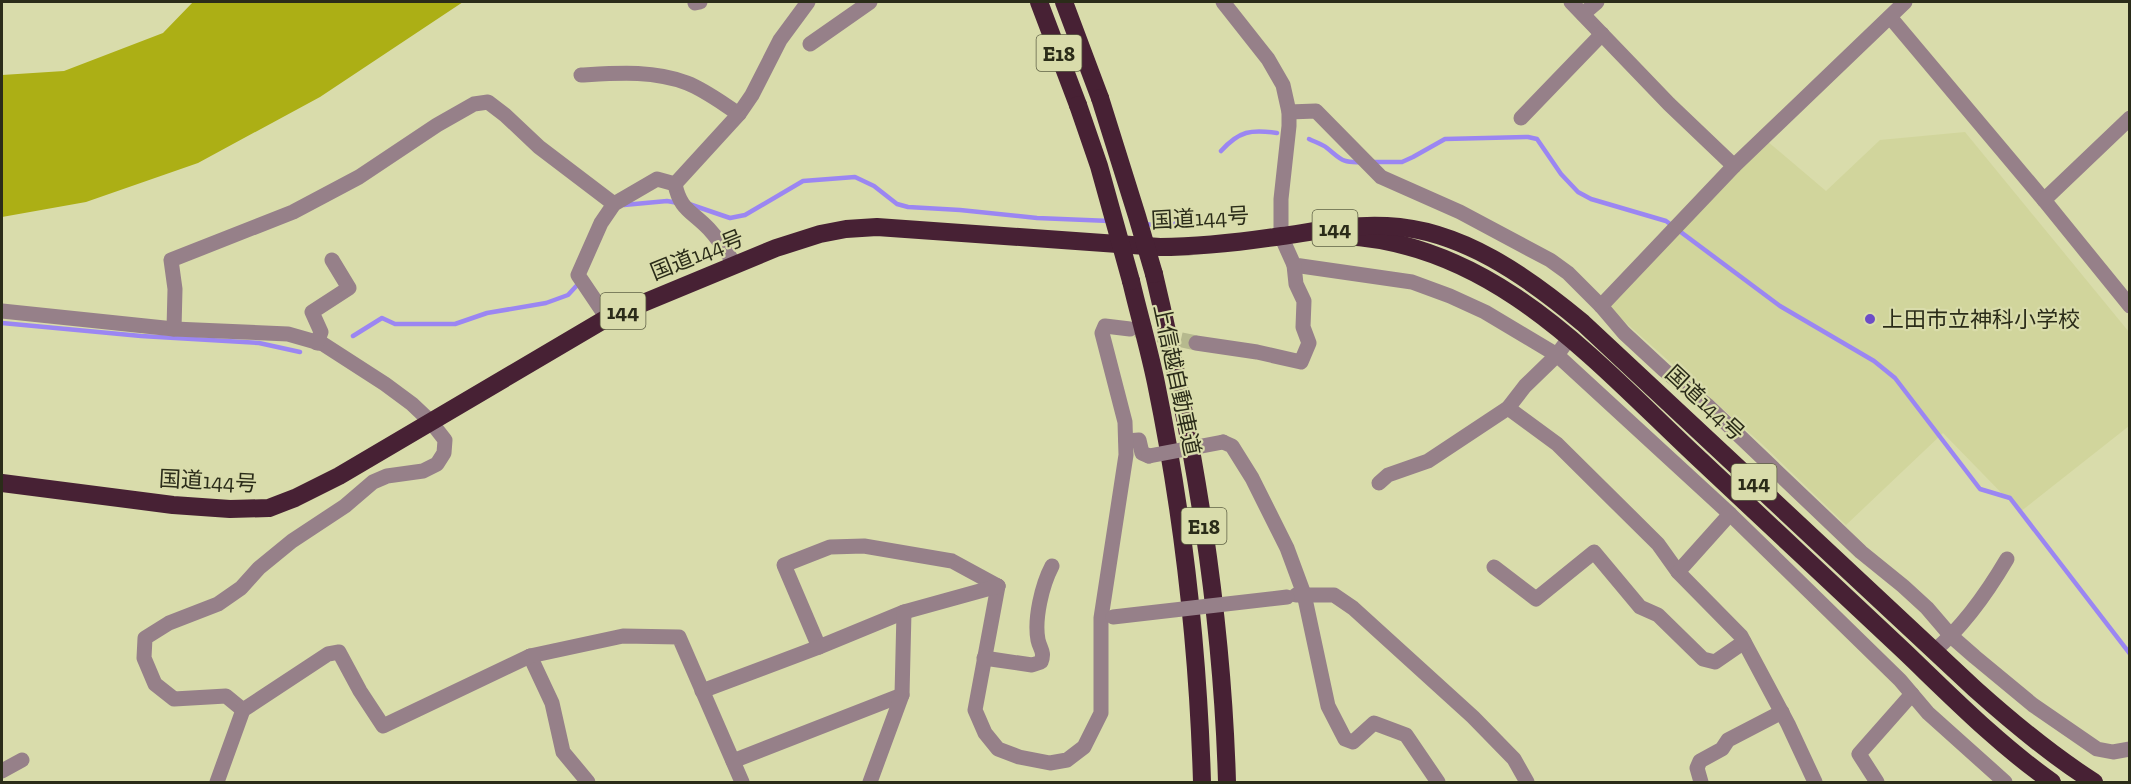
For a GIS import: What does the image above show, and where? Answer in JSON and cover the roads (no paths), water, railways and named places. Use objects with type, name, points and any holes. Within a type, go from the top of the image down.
[{"type":"highway","name":"上信越自動車道","points":[[1039,2],[1078,105],[1105,187],[1156,383],[1174,483],[1186,569],[1196,667],[1202,783]]},
{"type":"highway","name":"上信越自動車道","points":[[1064,2],[1100,98],[1131,196],[1154,274],[1178,375],[1196,469],[1220,653],[1227,783]]},
{"type":"highway","name":"国道144号","points":[[2,483],[173,505],[230,510],[269,508],[339,476],[607,318],[735,265],[820,234],[877,227],[1160,247],[1223,244],[1362,226],[1389,226],[1417,230],[1476,250],[1531,281],[1583,323],[1934,651],[2035,742],[2094,783]]},
{"type":"highway","name":"国道144号","points":[[1281,236],[1355,236],[1414,247],[1469,269],[1545,316],[1965,710],[2005,746],[2052,783]]},
{"type":"highway","points":[[1186,569],[1194,783]]},
{"type":"highway","points":[[1220,653],[1236,783]]},
{"type":"street","points":[[680,197],[752,95],[780,40],[808,2]]},
{"type":"street","points":[[810,44],[870,2]]},
{"type":"street","points":[[1196,343],[1257,352],[1301,362],[1309,343],[1303,327],[1304,301],[1296,284],[1294,266],[1281,236],[1281,199],[1289,126],[1289,112],[1283,85],[1268,59],[1223,2]]},
{"type":"street","points":[[1571,2],[1668,104],[1734,166]]},
{"type":"street","points":[[1583,14],[1598,2]]},
{"type":"street","points":[[1601,306],[1734,166],[1905,2]]},
{"type":"street","points":[[1890,17],[2130,306]]},
{"type":"street","points":[[1521,118],[1602,34]]},
{"type":"street","points":[[581,75],[645,73],[668,77],[689,83],[739,114]]},
{"type":"street","points":[[174,329],[175,289],[171,260],[293,212],[359,177],[437,125],[474,104],[488,102],[506,115],[539,147],[614,204]]},
{"type":"street","points":[[1289,112],[1316,111],[1380,177],[1460,212],[1550,260],[1568,273],[1640,348],[1707,405],[1861,552],[1903,586],[1951,636],[2032,705],[2097,749],[2113,752],[2130,749]]},
{"type":"street","points":[[2044,200],[2130,118]]},
{"type":"street","points":[[607,318],[580,279],[601,224],[614,204],[657,179],[680,197],[708,228],[735,265]]},
{"type":"street","points":[[317,343],[321,333],[312,312],[349,288],[332,260]]},
{"type":"street","points":[[1294,266],[1412,282],[1485,312],[1557,355],[1730,514],[1900,680],[1928,713],[2005,783]]},
{"type":"street","points":[[2,311],[174,329],[288,334],[323,344],[386,384],[412,404],[431,422],[445,440],[444,453],[436,464],[423,471],[387,476],[373,482],[338,512],[292,541],[259,568],[241,588],[218,604],[169,622],[145,638],[144,658],[155,684],[174,699],[226,696],[243,710]]},
{"type":"street","points":[[998,586],[975,710],[985,733],[998,749],[1019,757],[1050,763],[1067,760],[1084,747],[1101,713],[1107,617],[1126,455],[1125,422],[1102,333],[1105,326],[1130,328]]},
{"type":"street","points":[[1379,483],[1388,475],[1428,461],[1508,408],[1525,386],[1557,355],[1570,337]]},
{"type":"street","points":[[1508,408],[1557,444],[1658,544],[1678,572],[1741,636],[1782,712],[1815,783]]},
{"type":"street","points":[[1126,441],[1139,440],[1142,453],[1149,456],[1223,442],[1232,446],[1252,478],[1287,548],[1304,594],[1328,706],[1345,739],[1353,742],[1374,723],[1406,735],[1438,783]]},
{"type":"street","points":[[1678,572],[1730,514]]},
{"type":"street","points":[[819,647],[784,565],[830,547],[864,546],[952,561],[998,586]]},
{"type":"street","points":[[1494,567],[1536,599],[1594,552],[1640,608],[1658,615],[1702,659],[1715,662],[1744,642]]},
{"type":"street","points":[[1934,651],[1951,636],[1989,588],[2007,559]]},
{"type":"street","points":[[984,658],[1032,665],[1041,662],[1044,655],[1038,640],[1038,620],[1044,581],[1052,566]]},
{"type":"street","points":[[702,691],[904,612],[998,586]]},
{"type":"street","points":[[1107,617],[1304,594],[1334,595],[1353,608],[1473,717],[1514,759],[1527,783]]},
{"type":"street","points":[[870,783],[902,695],[904,612]]},
{"type":"street","points":[[217,783],[243,710],[328,654],[339,652],[360,691],[383,726],[530,656],[623,636],[679,636],[742,783]]},
{"type":"street","points":[[530,656],[552,703],[563,752],[588,783]]},
{"type":"street","points":[[1877,783],[1859,754],[1912,694]]},
{"type":"street","points":[[733,761],[902,695]]},
{"type":"street","points":[[1701,783],[1697,768],[1700,762],[1722,749],[1728,740],[1782,712]]},
{"type":"street","points":[[2,771],[22,760]]},
{"type":"waterway","points":[[1221,151],[1234,139],[1246,133],[1260,131],[1277,133]]},
{"type":"waterway","points":[[1373,162],[1402,162],[1445,139],[1528,137],[1537,139],[1561,174],[1578,192],[1591,199],[1666,221],[1780,306],[1874,361],[1895,378],[1980,489],[2010,498],[2130,654]]},
{"type":"waterway","points":[[1309,139],[1343,160],[1362,162]]},
{"type":"waterway","points":[[689,204],[730,218],[745,215],[803,181],[855,177],[874,186],[897,204],[908,207],[1037,218],[1110,221]]},
{"type":"waterway","points":[[624,205],[667,201],[678,203]]},
{"type":"waterway","points":[[1145,224],[1175,224],[1190,211]]},
{"type":"waterway","points":[[353,336],[382,318],[395,324],[455,324],[487,313],[546,303],[568,295],[580,282]]},
{"type":"waterway","points":[[2,323],[141,336],[259,343],[300,352]]},
{"type":"tunnel","points":[[1136,330],[1196,343]]},
{"type":"place","name":"上田市立神科小学校","points":[[1870,319]]}]
